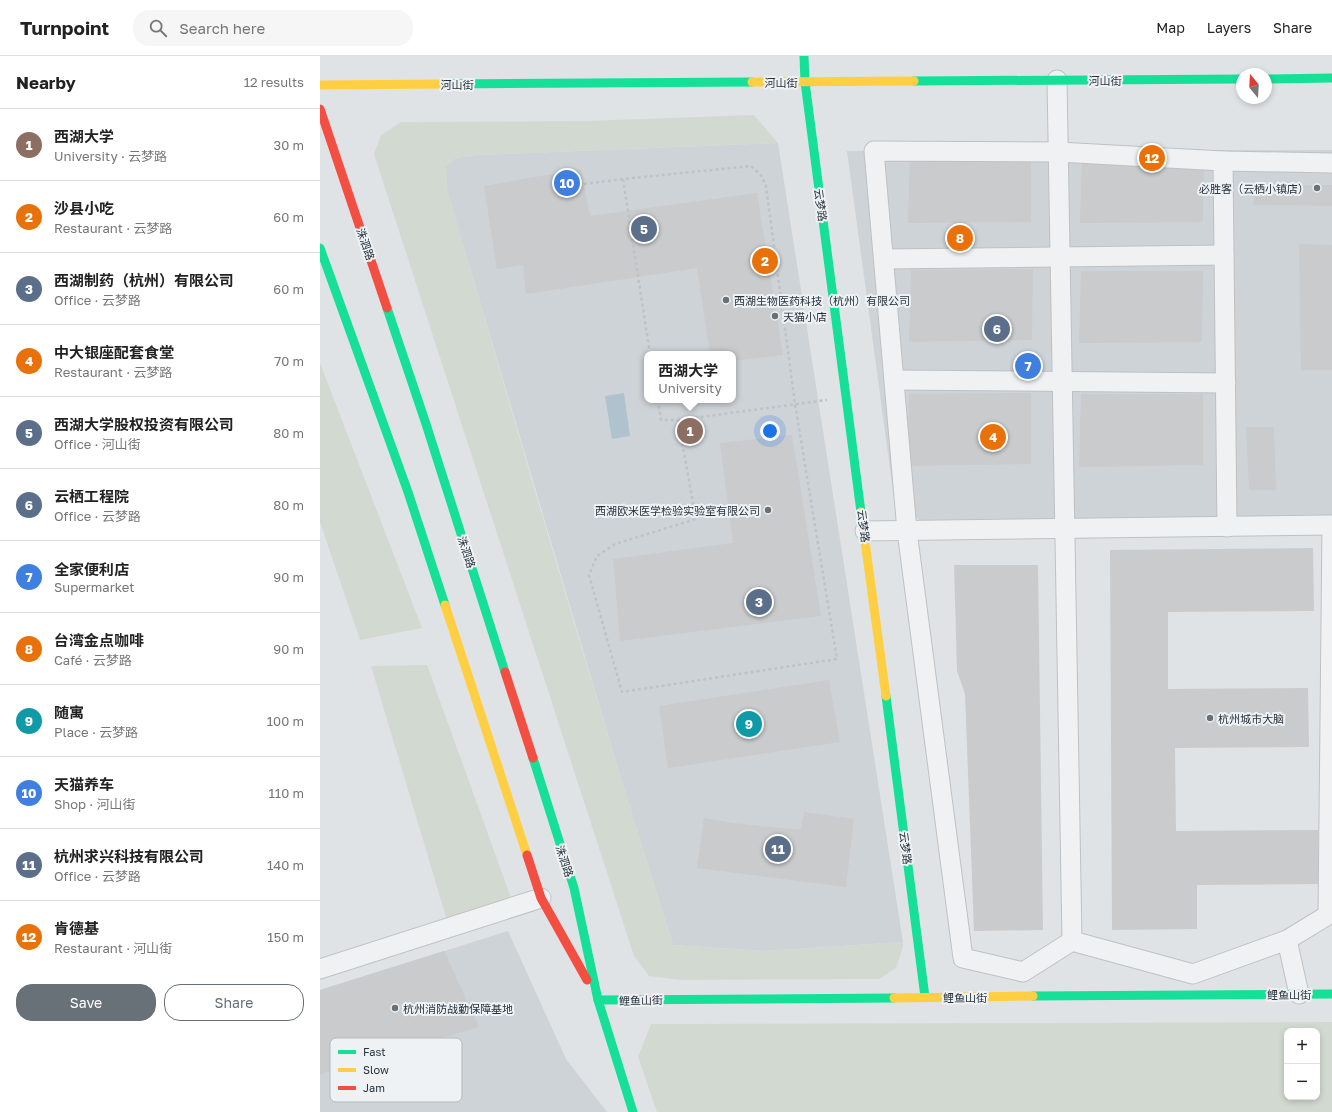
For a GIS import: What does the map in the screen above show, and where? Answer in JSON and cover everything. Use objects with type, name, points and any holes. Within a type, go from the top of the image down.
[{"type":"street","name":"云梦路","points":[[804,56],[805,82],[926,997]]},
{"type":"street","points":[[1272,79],[1332,78]]},
{"type":"street","name":"河山街","points":[[320,85],[1236,79]]},
{"type":"street","points":[[1057,80],[1072,941]]},
{"type":"street","name":"洙泗路","points":[[320,108],[426,424],[574,888],[598,1000],[633,1112]]},
{"type":"street","points":[[865,531],[907,531],[1227,527],[1332,525],[1328,915],[1287,940],[1193,974],[1072,941],[1023,972],[963,958],[907,531],[874,151],[1058,152],[1223,161],[1332,162]]},
{"type":"street","points":[[1223,161],[1227,527]]},
{"type":"street","name":"洙泗路","points":[[320,248],[408,492],[541,898],[598,1000]]},
{"type":"street","points":[[884,259],[1224,255]]},
{"type":"street","points":[[894,380],[1226,383]]},
{"type":"street","points":[[320,969],[541,898]]},
{"type":"street","points":[[1287,940],[1299,994]]},
{"type":"street","name":"鲤鱼山街","points":[[598,1000],[1332,994]]},
{"type":"path","points":[[584,184],[751,166],[761,175],[766,186],[795,404],[837,659],[622,692],[589,575],[597,556],[615,544],[696,519],[678,420]]},
{"type":"path","points":[[623,179],[650,351]]},
{"type":"path","points":[[658,403],[661,420],[678,420],[847,398]]},
{"type":"shaded area","points":[[754,115],[778,143],[476,155],[455,158],[445,167],[446,184],[557,565],[673,945],[765,951],[903,942],[903,947],[896,968],[879,979],[681,980],[649,976],[634,956],[374,154],[381,135],[401,122],[586,121]]},
{"type":"shaded area","points":[[778,143],[903,942],[765,951],[673,945],[622,782],[447,190],[445,167],[455,158],[476,155]]},
{"type":"shaded area","points":[[1332,150],[1332,515],[924,524],[894,498],[847,151]]},
{"type":"shaded area","points":[[320,363],[422,628],[360,640],[320,522]]},
{"type":"shaded area","points":[[427,665],[514,906],[449,927],[371,666]]},
{"type":"shaded area","points":[[508,931],[566,1059],[607,1112],[320,1112],[320,990]]},
{"type":"shaded area","points":[[1332,1022],[1332,1112],[657,1112],[638,1057],[651,1024]]},
{"type":"water","points":[[624,393],[630,436],[612,439],[605,396]]},
{"type":"building","points":[[1204,150],[1203,222],[1080,223],[1082,151]]},
{"type":"building","points":[[910,151],[1031,151],[1031,222],[908,223]]},
{"type":"building","points":[[581,169],[590,216],[757,193],[783,355],[736,361],[736,351],[710,351],[697,268],[526,294],[523,265],[497,269],[484,186]]},
{"type":"building","points":[[1332,185],[1332,206],[1253,205],[1255,186]]},
{"type":"building","points":[[1299,244],[1332,245],[1332,370],[1301,370]]},
{"type":"building","points":[[1033,269],[1032,340],[909,342],[911,270]]},
{"type":"building","points":[[1081,271],[1203,271],[1202,342],[1079,343]]},
{"type":"building","points":[[1031,393],[1031,464],[907,466],[909,394]]},
{"type":"building","points":[[1081,394],[1203,394],[1203,465],[1079,467]]},
{"type":"building","points":[[1246,427],[1274,427],[1276,490],[1249,490]]},
{"type":"building","points":[[792,435],[821,616],[620,641],[613,559],[733,543],[720,443]]},
{"type":"building","name":"杭州城市大脑","points":[[1313,548],[1314,611],[1168,612],[1168,689],[1308,688],[1309,747],[1175,748],[1176,831],[1318,830],[1318,884],[1197,885],[1197,929],[1112,930],[1110,550]]},
{"type":"building","points":[[954,565],[1038,565],[1043,930],[974,931],[965,694],[957,671]]},
{"type":"building","points":[[829,680],[840,742],[668,768],[659,706]]},
{"type":"building","points":[[804,812],[854,819],[846,887],[697,868],[704,818],[734,823],[801,830]]},
{"type":"building","name":"杭州消防战勤保障基地","points":[[444,951],[479,1027],[442,1038],[330,1038],[330,1071],[320,1074],[320,990]]},
{"type":"traffic: fast","points":[[804,56],[805,82],[861,512]]},
{"type":"traffic: fast","points":[[1272,79],[1332,78]]},
{"type":"traffic: fast","points":[[914,81],[1236,79]]},
{"type":"traffic: fast","points":[[450,84],[752,82]]},
{"type":"traffic: fast","points":[[320,248],[408,492],[445,605]]},
{"type":"traffic: fast","points":[[387,308],[426,424],[505,672]]},
{"type":"traffic: fast","points":[[886,696],[925,997]]},
{"type":"traffic: fast","points":[[533,758],[574,888],[598,1000],[633,1112]]},
{"type":"traffic: fast","points":[[1033,996],[1332,994]]},
{"type":"traffic: fast","points":[[598,1000],[894,998]]},
{"type":"traffic: slow","points":[[752,82],[914,81]]},
{"type":"traffic: slow","points":[[320,85],[450,84]]},
{"type":"traffic: slow","points":[[861,512],[886,696]]},
{"type":"traffic: slow","points":[[445,605],[527,855]]},
{"type":"traffic: slow","points":[[894,998],[1033,996]]},
{"type":"traffic: jam","points":[[320,109],[387,308]]},
{"type":"traffic: jam","points":[[505,672],[533,758]]},
{"type":"traffic: jam","points":[[527,855],[541,898],[587,980]]},
{"type":"place","name":"肯德基","points":[[1152,158]]},
{"type":"place","name":"天猫养车","points":[[567,183]]},
{"type":"place","name":"必胜客（云栖小镇店）","points":[[1317,188]]},
{"type":"place","name":"西湖大学股权投资有限公司","points":[[644,229]]},
{"type":"place","name":"台湾金点咖啡","points":[[960,238]]},
{"type":"place","name":"沙县小吃","points":[[765,261]]},
{"type":"place","name":"西湖生物医药科技（杭州）有限公司","points":[[726,300]]},
{"type":"place","name":"天猫小店","points":[[775,316]]},
{"type":"place","name":"云栖工程院","points":[[997,329]]},
{"type":"place","name":"全家便利店","points":[[1028,366]]},
{"type":"place","name":"西湖大学","points":[[690,431]]},
{"type":"place","name":"中大银座配套食堂","points":[[993,437]]},
{"type":"place","name":"西湖欧米医学检验实验室有限公司","points":[[768,510]]},
{"type":"place","name":"西湖制药（杭州）有限公司","points":[[759,602]]},
{"type":"place","name":"杭州城市大脑","points":[[1210,718]]},
{"type":"place","name":"随寓","points":[[749,724]]},
{"type":"place","name":"杭州求兴科技有限公司","points":[[778,849]]},
{"type":"place","name":"杭州消防战勤保障基地","points":[[395,1008]]}]
